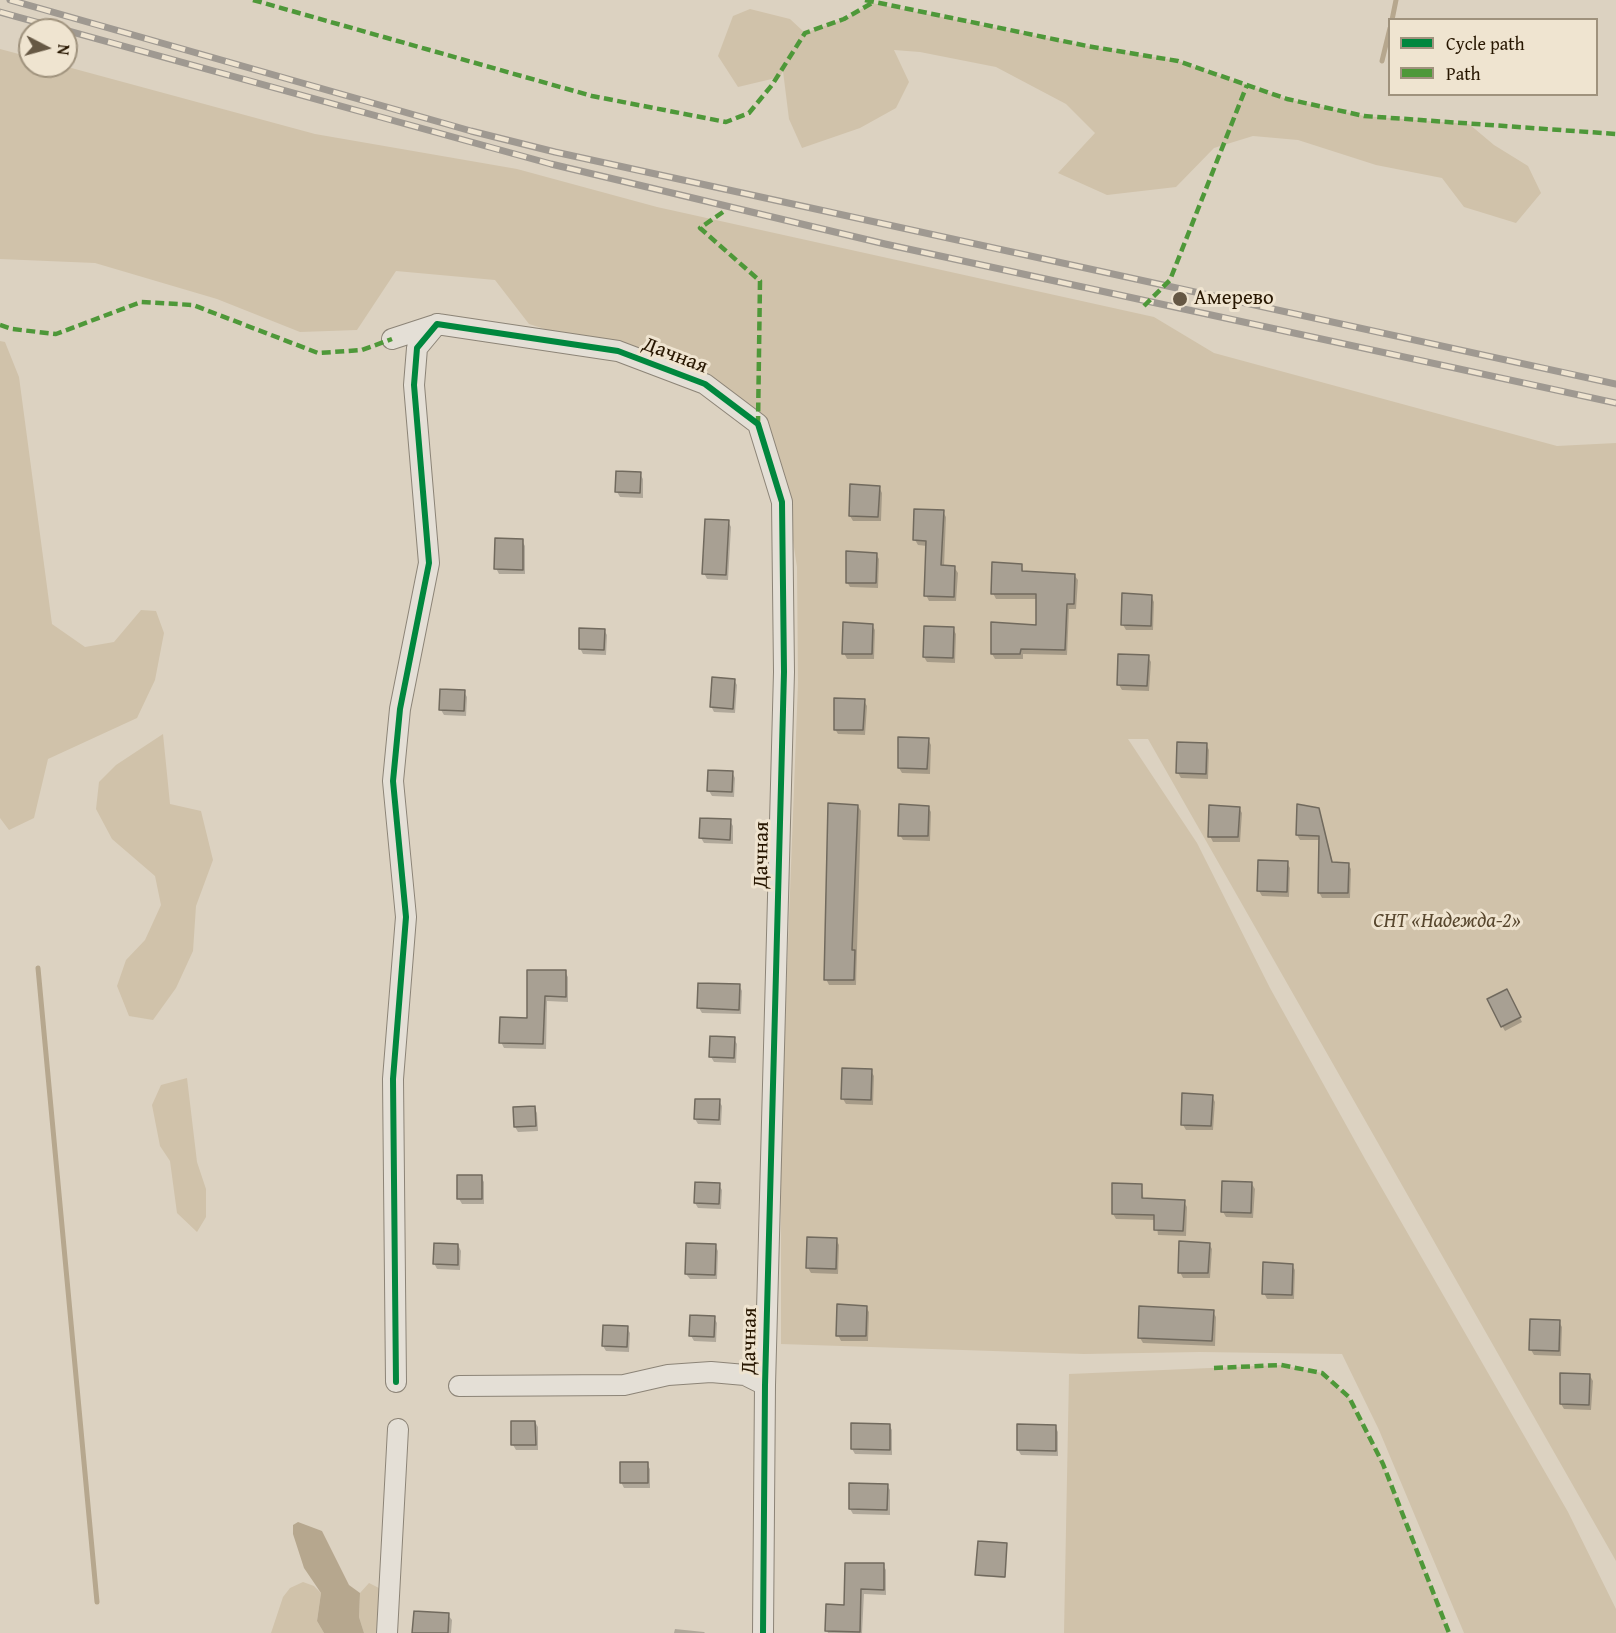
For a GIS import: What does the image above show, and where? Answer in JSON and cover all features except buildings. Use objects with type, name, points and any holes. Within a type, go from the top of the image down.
[{"type":"street","points":[[392,339],[437,324]]},
{"type":"street","points":[[396,1382],[393,1079],[406,917],[393,781],[400,709],[429,563],[414,385],[417,348],[437,324]]},
{"type":"street","name":"Дачная","points":[[437,324],[518,329],[618,351],[705,384],[758,424],[783,502],[783,672],[765,1385],[763,1633]]},
{"type":"street","points":[[765,1363],[760,1195],[783,672]]},
{"type":"street","points":[[459,1386],[624,1385],[668,1376],[711,1372],[745,1375],[765,1385]]},
{"type":"street","points":[[387,1633],[398,1429]]},
{"type":"green space","points":[[872,3],[1087,46],[1178,61],[1287,99],[1364,116],[1469,124],[1494,145],[1528,166],[1541,193],[1516,223],[1464,207],[1442,178],[1376,165],[1298,140],[1253,136],[1214,148],[1176,187],[1107,195],[1058,173],[1095,133],[1066,104],[996,67],[920,52],[894,50],[909,82],[896,108],[860,128],[802,148],[789,119],[783,71],[780,77],[738,87],[718,56],[733,16],[750,9],[790,19],[805,33],[844,19]]},
{"type":"green space","name":"СНТ «Надежда-2»","points":[[0,49],[18,54],[18,78],[78,78],[78,70],[315,134],[517,169],[657,207],[1154,317],[1214,353],[1557,446],[1616,443],[1616,1561],[1148,739],[1128,739],[1197,843],[1270,988],[1365,1159],[1568,1512],[1616,1609],[1616,1633],[1464,1633],[1379,1430],[1342,1354],[1200,1352],[1084,1354],[781,1344],[781,1128],[798,683],[797,567],[784,482],[763,432],[705,387],[592,344],[529,324],[495,280],[396,271],[357,330],[300,332],[217,299],[95,263],[0,259]]},
{"type":"green space","points":[[0,341],[5,342],[19,377],[52,624],[85,647],[114,642],[141,610],[156,611],[164,633],[155,680],[137,718],[48,759],[34,818],[9,830],[0,818]]},
{"type":"green space","points":[[163,734],[170,804],[201,811],[213,860],[196,906],[193,951],[176,988],[153,1020],[129,1016],[117,986],[126,960],[145,940],[161,905],[155,876],[112,839],[96,809],[99,782],[116,765]]},
{"type":"green space","points":[[187,1078],[197,1162],[206,1189],[206,1217],[197,1232],[177,1213],[170,1161],[160,1146],[152,1105],[161,1085]]},
{"type":"green space","points":[[1281,1365],[1322,1373],[1349,1397],[1383,1464],[1449,1633],[1064,1633],[1069,1374]]},
{"type":"green space","points":[[303,1582],[314,1586],[321,1593],[317,1621],[324,1633],[271,1633],[283,1597],[290,1588]]},
{"type":"green space","points":[[369,1583],[381,1589],[376,1633],[364,1633],[359,1617],[360,1593]]},
{"type":"shaded area","points":[[298,1522],[322,1531],[349,1585],[360,1593],[359,1617],[364,1633],[324,1633],[317,1621],[321,1593],[304,1568],[293,1534],[293,1525]]},
{"type":"waterway","points":[[1392,18],[1396,0]]},
{"type":"waterway","points":[[1382,61],[1388,36]]},
{"type":"waterway","points":[[38,968],[97,1602]]},
{"type":"railway","points":[[10,0],[471,131],[555,152],[1616,384]]},
{"type":"railway","points":[[0,12],[551,164],[885,244],[1616,403]]},
{"type":"marked path","points":[[253,0],[592,96],[726,122],[749,113],[772,85],[805,33],[844,19],[872,3]]},
{"type":"marked path","points":[[865,0],[1087,46],[1178,61],[1287,99],[1364,116],[1616,134]]},
{"type":"marked path","points":[[1144,306],[1170,280],[1247,85]]},
{"type":"marked path","points":[[723,212],[700,228],[760,281],[758,424]]},
{"type":"marked path","points":[[0,325],[12,329],[56,334],[141,302],[193,305],[318,353],[362,350],[392,339]]},
{"type":"marked path","points":[[1214,1368],[1281,1365],[1322,1373],[1349,1397],[1383,1464],[1449,1633]]},
{"type":"cycle path","points":[[396,1382],[393,1079],[406,917],[393,781],[400,709],[429,563],[414,385],[417,348],[437,324],[618,351],[705,384],[758,424],[782,502],[784,672],[765,1385],[763,1633]]},
{"type":"place","name":"Амерево","points":[[1180,299]]}]
